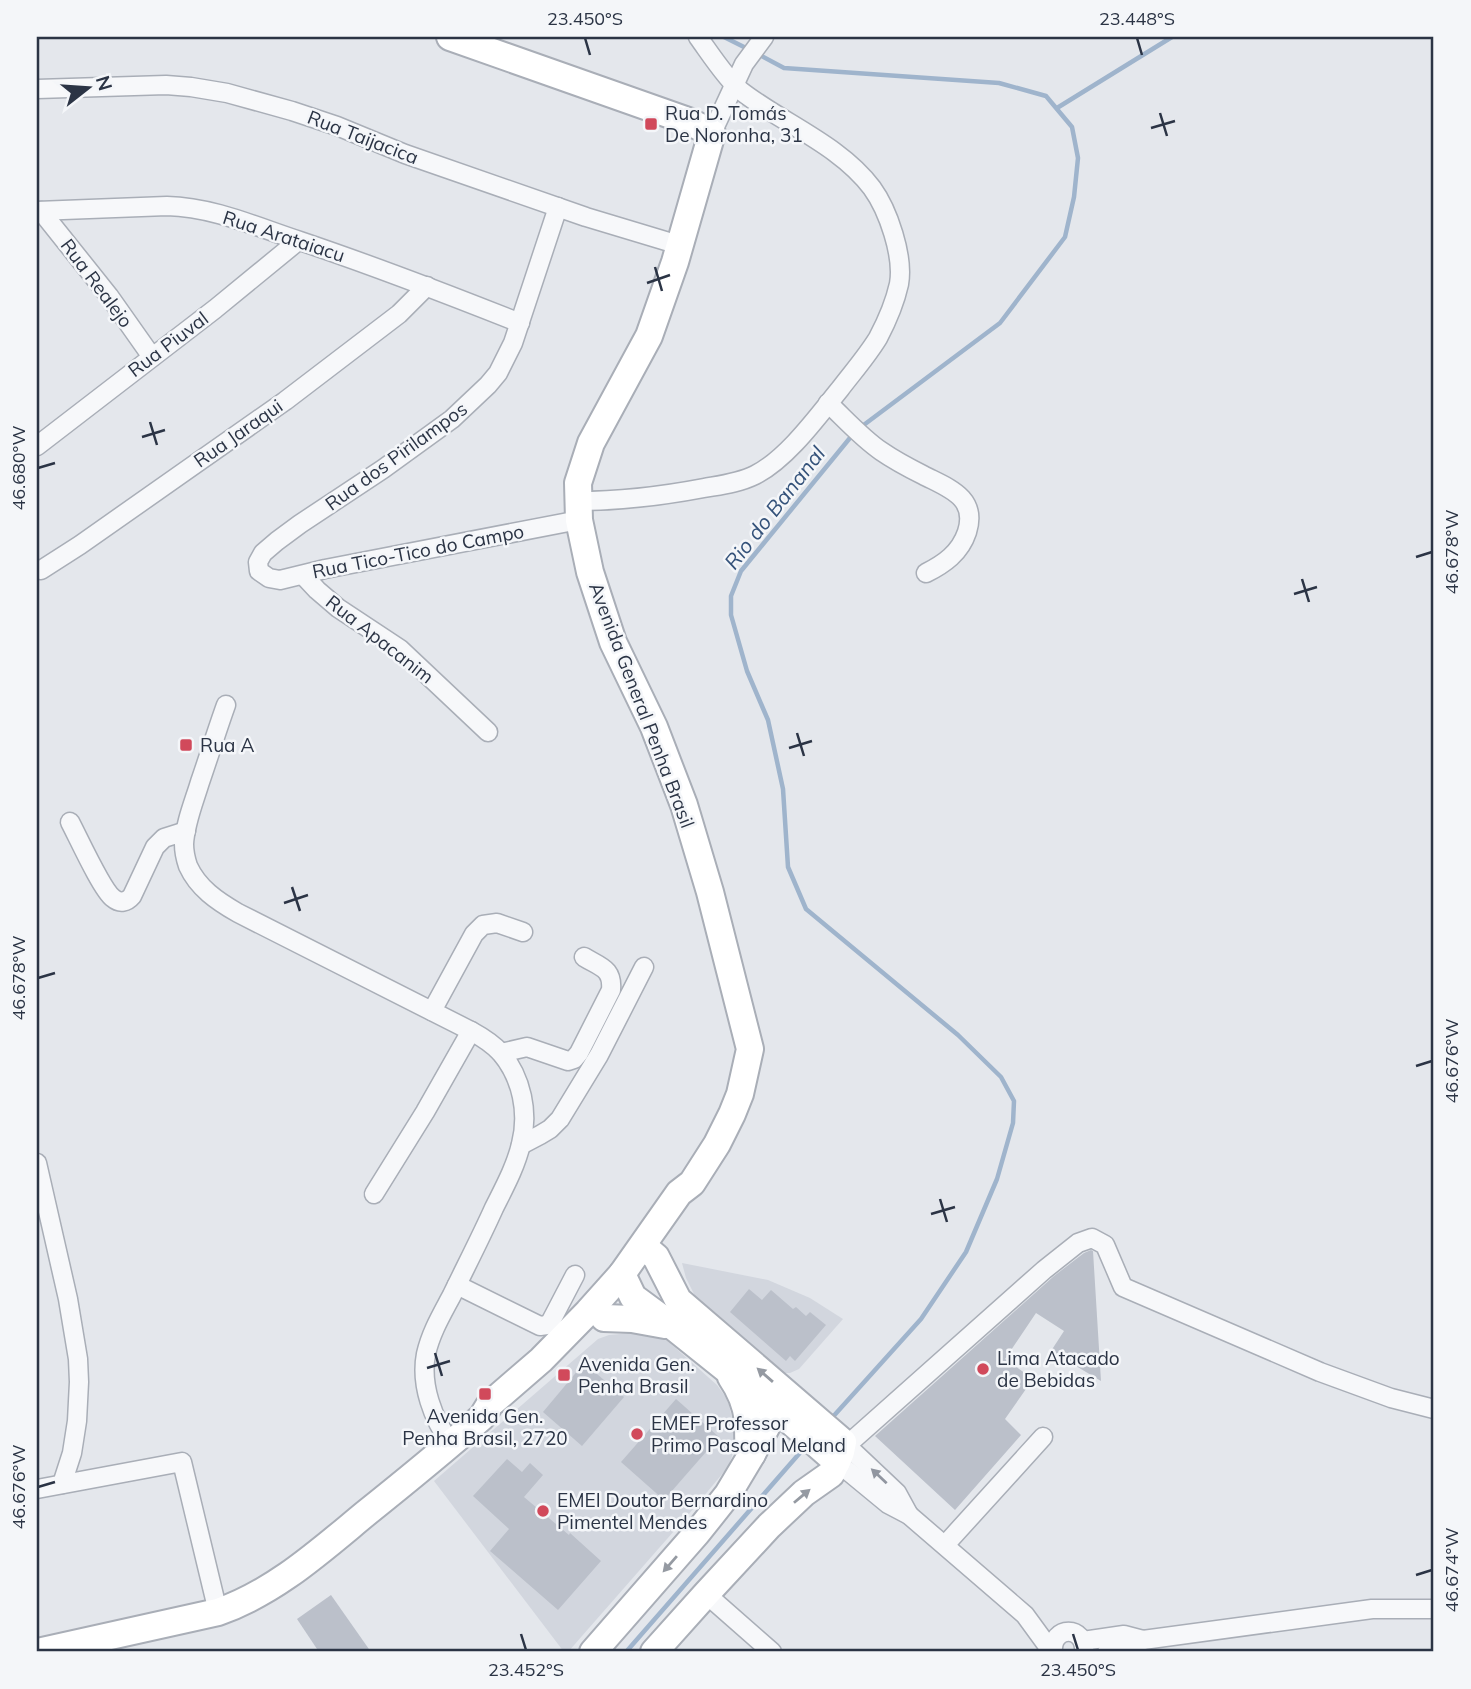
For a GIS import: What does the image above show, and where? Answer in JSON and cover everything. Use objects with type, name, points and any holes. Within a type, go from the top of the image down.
[{"type":"main road","points":[[450,37],[688,121],[712,133]]},
{"type":"main road","name":"Avenida General Penha Brasil","points":[[38,1652],[218,1612],[256,1596],[286,1578],[482,1417],[490,1404],[625,1282],[656,1246],[679,1193],[692,1183],[733,1114],[750,1049],[710,892],[684,805],[654,727],[613,642],[601,609],[590,572],[578,510],[578,483],[591,443],[649,336],[672,271],[712,133]]},
{"type":"main road","points":[[656,1246],[684,1320],[737,1385],[745,1406],[748,1421],[747,1443],[752,1454]]},
{"type":"main road","points":[[625,1282],[632,1297],[640,1304],[684,1320],[810,1422],[839,1449],[831,1474],[804,1493],[769,1526],[654,1652]]},
{"type":"main road","name":"Avenida General Penha Brasil","points":[[482,1417],[496,1413],[604,1318],[625,1282]]},
{"type":"main road","points":[[604,1318],[684,1320]]},
{"type":"main road","points":[[724,1367],[781,1413]]},
{"type":"main road","points":[[593,1652],[697,1533],[728,1493],[771,1418],[793,1409],[810,1422]]},
{"type":"street","name":"Rua Tico-Tico do Campo","points":[[259,570],[269,578],[280,580],[578,510],[739,481],[754,475],[781,456],[835,409],[876,341],[894,302],[899,281],[899,262],[894,239],[873,190],[857,171],[838,155],[734,85],[698,37]]},
{"type":"street","name":"Avenida General Penha Brasil","points":[[712,133],[744,64],[764,37]]},
{"type":"street","name":"Rua Taijacica","points":[[37,89],[166,85],[227,93],[303,115],[405,154],[586,217],[679,245]]},
{"type":"street","name":"Rua Arataiacu","points":[[39,211],[181,206],[214,213],[427,286],[520,323]]},
{"type":"street","name":"Rua dos Pirilampos","points":[[259,570],[258,562],[263,553],[277,541],[452,419],[476,399],[498,373],[513,343],[558,207]]},
{"type":"street","name":"Rua Realejo","points":[[39,211],[109,296],[152,357]]},
{"type":"street","name":"Rua Piuval","points":[[39,441],[226,300],[298,240]]},
{"type":"street","name":"Rua Jaraqui","points":[[41,570],[285,401],[399,314],[427,286]]},
{"type":"street","points":[[835,409],[877,448],[901,464],[953,489],[963,499],[969,510],[969,525],[964,539],[956,552],[942,565],[926,573]]},
{"type":"street","name":"Rua Apacanim","points":[[303,575],[338,608],[400,649],[488,732]]},
{"type":"street","points":[[226,705],[192,805],[186,831],[184,847],[188,864],[196,879],[220,903],[238,914],[487,1041],[501,1053],[515,1075],[521,1091],[524,1123],[521,1145],[503,1190],[432,1333],[426,1354],[424,1373],[432,1409],[451,1444]]},
{"type":"street","points":[[70,822],[107,891],[122,902],[128,901],[132,896],[155,847],[164,838],[186,831]]},
{"type":"street","points":[[432,1011],[474,934],[483,925],[497,923],[523,932]]},
{"type":"street","points":[[501,1053],[527,1047],[568,1060],[574,1059],[611,989],[612,979],[609,972],[584,957]]},
{"type":"street","points":[[521,1145],[550,1129],[560,1119],[599,1055],[644,967]]},
{"type":"street","points":[[374,1194],[471,1031]]},
{"type":"street","points":[[37,1163],[68,1299],[78,1359],[77,1421],[72,1454],[62,1484]]},
{"type":"street","points":[[1053,1652],[1026,1615],[909,1515],[888,1504],[839,1449],[1078,1243],[1092,1238],[1105,1245],[1122,1287],[1320,1372],[1391,1398],[1434,1409]]},
{"type":"street","points":[[457,1285],[540,1326],[551,1321],[575,1275]]},
{"type":"street","points":[[944,1545],[1042,1437]]},
{"type":"street","points":[[37,1489],[182,1462],[218,1612]]},
{"type":"street","points":[[706,1594],[772,1652]]},
{"type":"street","points":[[1107,1652],[1143,1640],[1371,1609],[1434,1609]]},
{"type":"street","points":[[1026,1615],[1062,1633],[1076,1634],[1083,1647],[1124,1634],[1143,1640]]},
{"type":"street","points":[[1053,1652],[1053,1644],[1062,1633]]},
{"type":"shaded area","points":[[682,1263],[768,1280],[810,1298],[843,1319],[799,1369],[784,1373],[697,1300]]},
{"type":"shaded area","points":[[643,1332],[662,1336],[717,1385],[725,1396],[735,1431],[732,1456],[728,1467],[688,1515],[568,1652],[564,1652],[434,1481],[598,1339],[609,1335]]},
{"type":"building","name":"Lima Atacado de Bebidas","points":[[1091,1250],[1101,1381],[1051,1351],[1064,1331],[1036,1313],[1005,1359],[1033,1379],[1005,1419],[1021,1435],[955,1510],[875,1436],[1054,1276]]},
{"type":"building","points":[[749,1289],[762,1300],[771,1290],[793,1309],[796,1307],[806,1316],[810,1312],[826,1325],[795,1361],[790,1356],[786,1361],[730,1312]]},
{"type":"building","points":[[584,1363],[624,1397],[582,1446],[543,1412]]},
{"type":"building","points":[[676,1399],[719,1437],[664,1500],[621,1462]]},
{"type":"building","points":[[507,1459],[522,1472],[530,1463],[543,1475],[524,1497],[601,1561],[558,1610],[490,1551],[509,1529],[473,1496]]},
{"type":"building","points":[[331,1595],[371,1652],[319,1652],[297,1619]]},
{"type":"waterway","name":"Rio do Bananal","points":[[724,37],[748,49]]},
{"type":"waterway","points":[[1057,108],[1172,37]]},
{"type":"waterway","name":"Rio do Bananal","points":[[756,53],[784,68],[999,83],[1046,96],[1072,127],[1078,158],[1074,197],[1065,237],[1000,323],[861,427]]},
{"type":"waterway","name":"Rio do Bananal","points":[[830,1420],[921,1319],[966,1252],[997,1179],[1013,1123],[1014,1101],[1001,1077],[958,1035],[806,909],[788,867],[783,789],[768,720],[747,671],[731,615],[731,596],[741,571],[854,433]]},
{"type":"waterway","points":[[626,1652],[805,1447]]},
{"type":"place","name":"Rua D. Tomás De Noronha, 31","points":[[651,124]]},
{"type":"place","name":"Rua A","points":[[186,745]]},
{"type":"place","name":"Lima Atacado de Bebidas","points":[[983,1369]]},
{"type":"place","name":"Avenida Gen. Penha Brasil","points":[[564,1375]]},
{"type":"place","name":"Avenida Gen. Penha Brasil, 2720","points":[[485,1394]]},
{"type":"place","name":"EMEF Professor Primo Pascoal Meland","points":[[637,1434]]},
{"type":"place","name":"EMEI Doutor Bernardino Pimentel Mendes","points":[[543,1511]]}]
